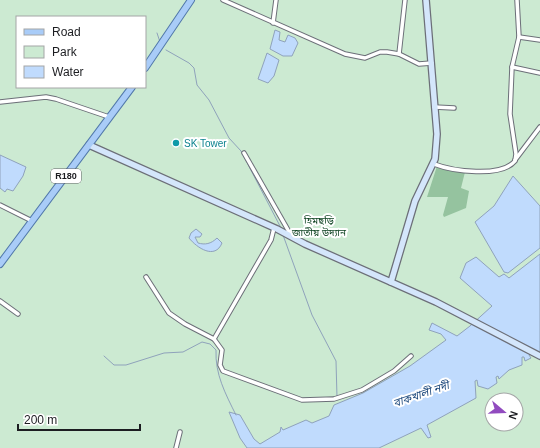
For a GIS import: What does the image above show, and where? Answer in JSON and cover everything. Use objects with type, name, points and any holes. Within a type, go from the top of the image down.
[{"type":"main road","points":[[146,67],[191,0]]},
{"type":"main road","points":[[391,282],[415,201],[425,178],[434,164],[437,134],[426,0]]},
{"type":"main road","name":"R180","points":[[0,264],[131,88]]},
{"type":"main road","points":[[89,145],[276,228],[293,238],[436,302],[540,356]]},
{"type":"street","points":[[223,0],[333,49],[359,58],[365,58],[380,52],[399,54],[419,64],[432,63]]},
{"type":"street","points":[[273,23],[276,0]]},
{"type":"street","points":[[399,54],[405,0]]},
{"type":"street","points":[[515,161],[516,154],[510,114],[512,67],[519,37],[517,0]]},
{"type":"street","points":[[519,37],[540,40]]},
{"type":"street","points":[[512,67],[540,73]]},
{"type":"street","points":[[0,102],[46,97],[97,111],[109,117]]},
{"type":"street","points":[[434,107],[454,108]]},
{"type":"street","points":[[434,164],[446,169],[466,171],[504,169],[515,161],[540,127]]},
{"type":"street","points":[[244,153],[293,238]]},
{"type":"street","points":[[0,205],[32,221]]},
{"type":"street","points":[[214,339],[271,240],[276,228]]},
{"type":"street","points":[[146,277],[169,313],[185,324],[214,339],[222,350],[220,365],[223,371],[302,400],[334,399],[362,390],[394,371],[411,356]]},
{"type":"street","points":[[0,301],[18,314]]},
{"type":"street","points":[[176,448],[180,432]]},
{"type":"green space","name":"হিমছড়ি জাতীয় উদ্যান","points":[[0,0],[540,0],[540,448],[0,448]]},
{"type":"green space","points":[[437,166],[465,172],[461,188],[469,191],[466,208],[444,217],[443,215],[448,197],[427,197]]},
{"type":"water","points":[[275,30],[280,32],[279,40],[285,42],[288,35],[295,38],[298,43],[292,56],[283,56],[270,49]]},
{"type":"water","points":[[267,53],[279,60],[274,76],[268,83],[258,79]]},
{"type":"water","points":[[0,155],[26,167],[23,176],[13,191],[7,189],[5,192],[0,188]]},
{"type":"water","points":[[513,176],[540,206],[540,248],[508,273],[504,272],[475,222],[494,206]]},
{"type":"water","points":[[196,229],[202,234],[200,237],[195,237],[198,243],[208,244],[217,238],[222,243],[219,248],[211,252],[206,251],[192,242],[189,238],[191,233]]},
{"type":"water","name":"বাকখালী নদী","points":[[540,254],[540,357],[535,351],[529,355],[531,358],[525,361],[524,357],[522,357],[522,365],[509,370],[499,379],[498,376],[496,377],[497,383],[488,389],[478,386],[477,380],[475,381],[476,398],[427,425],[431,437],[428,438],[421,428],[379,448],[247,448],[240,438],[229,412],[240,415],[254,439],[260,444],[280,432],[281,427],[283,430],[306,420],[312,423],[329,416],[334,405],[363,393],[410,366],[446,340],[441,334],[429,330],[432,323],[457,336],[470,326],[492,306],[460,278],[466,263],[476,257],[499,277],[504,274],[509,278]]},
{"type":"waterway","points":[[157,33],[160,42]]},
{"type":"waterway","points":[[166,50],[189,63],[194,68],[197,85],[209,100],[229,138],[241,151],[281,228]]},
{"type":"waterway","points":[[283,235],[312,315],[336,361],[337,397]]},
{"type":"waterway","points":[[104,356],[114,365],[126,365],[164,353],[183,352],[202,342],[210,344],[216,350],[219,375],[236,415]]},
{"type":"place","name":"SK Tower","points":[[176,143]]}]
